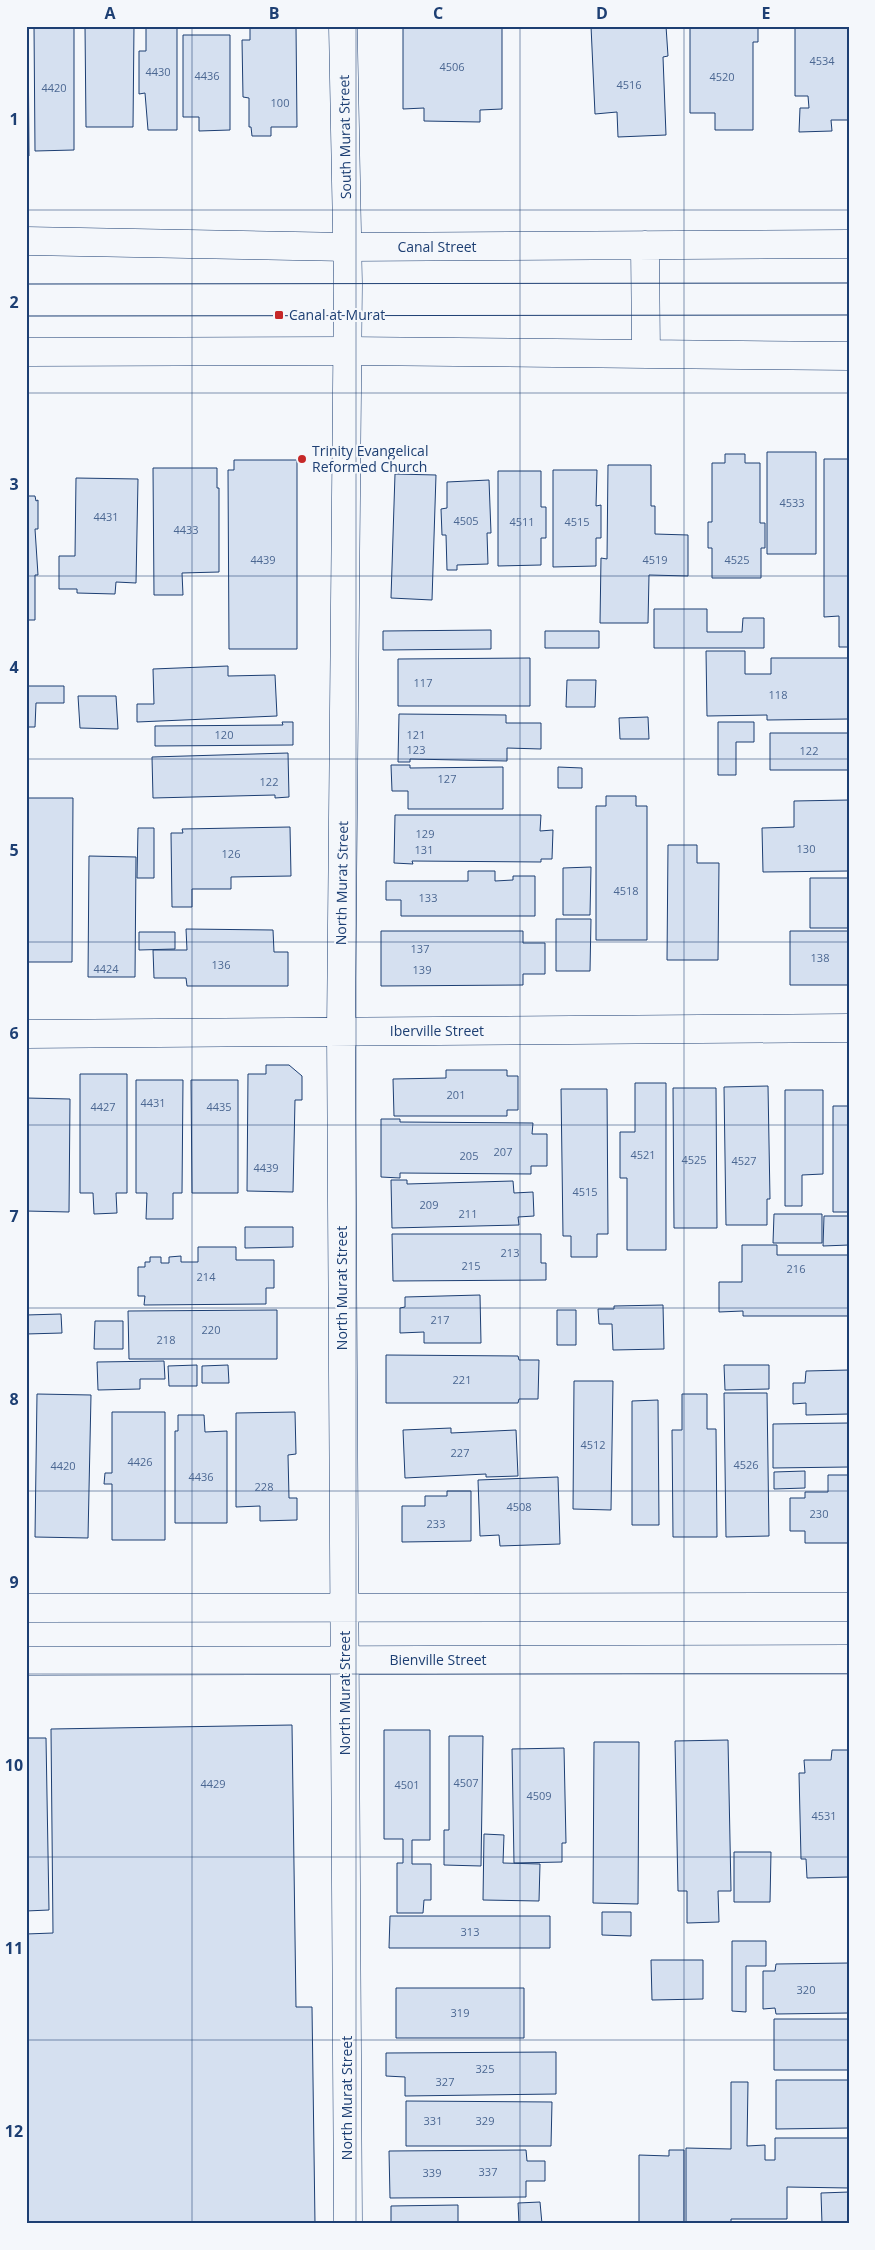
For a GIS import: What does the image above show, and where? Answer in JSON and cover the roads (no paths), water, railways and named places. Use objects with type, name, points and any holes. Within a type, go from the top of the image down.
[{"type":"street","name":"South Murat Street","points":[[343,26],[348,247],[348,352]]},
{"type":"street","name":"Canal Street","points":[[26,241],[348,247],[849,244]]},
{"type":"street","points":[[645,245],[646,354]]},
{"type":"street","points":[[26,352],[348,352],[849,356]]},
{"type":"street","name":"North Murat Street","points":[[348,352],[341,1032],[348,2224]]},
{"type":"street","name":"Iberville Street","points":[[26,1034],[849,1028]]},
{"type":"street","points":[[26,1608],[849,1607]]},
{"type":"street","name":"Bienville Street","points":[[26,1661],[849,1659]]},
{"type":"tram line","points":[[26,284],[849,283]]},
{"type":"tram line","points":[[26,316],[849,315]]},
{"type":"place","name":"Canal at Murat","points":[[279,315]]},
{"type":"place","name":"Trinity Evangelical Reformed Church","points":[[302,459]]}]
